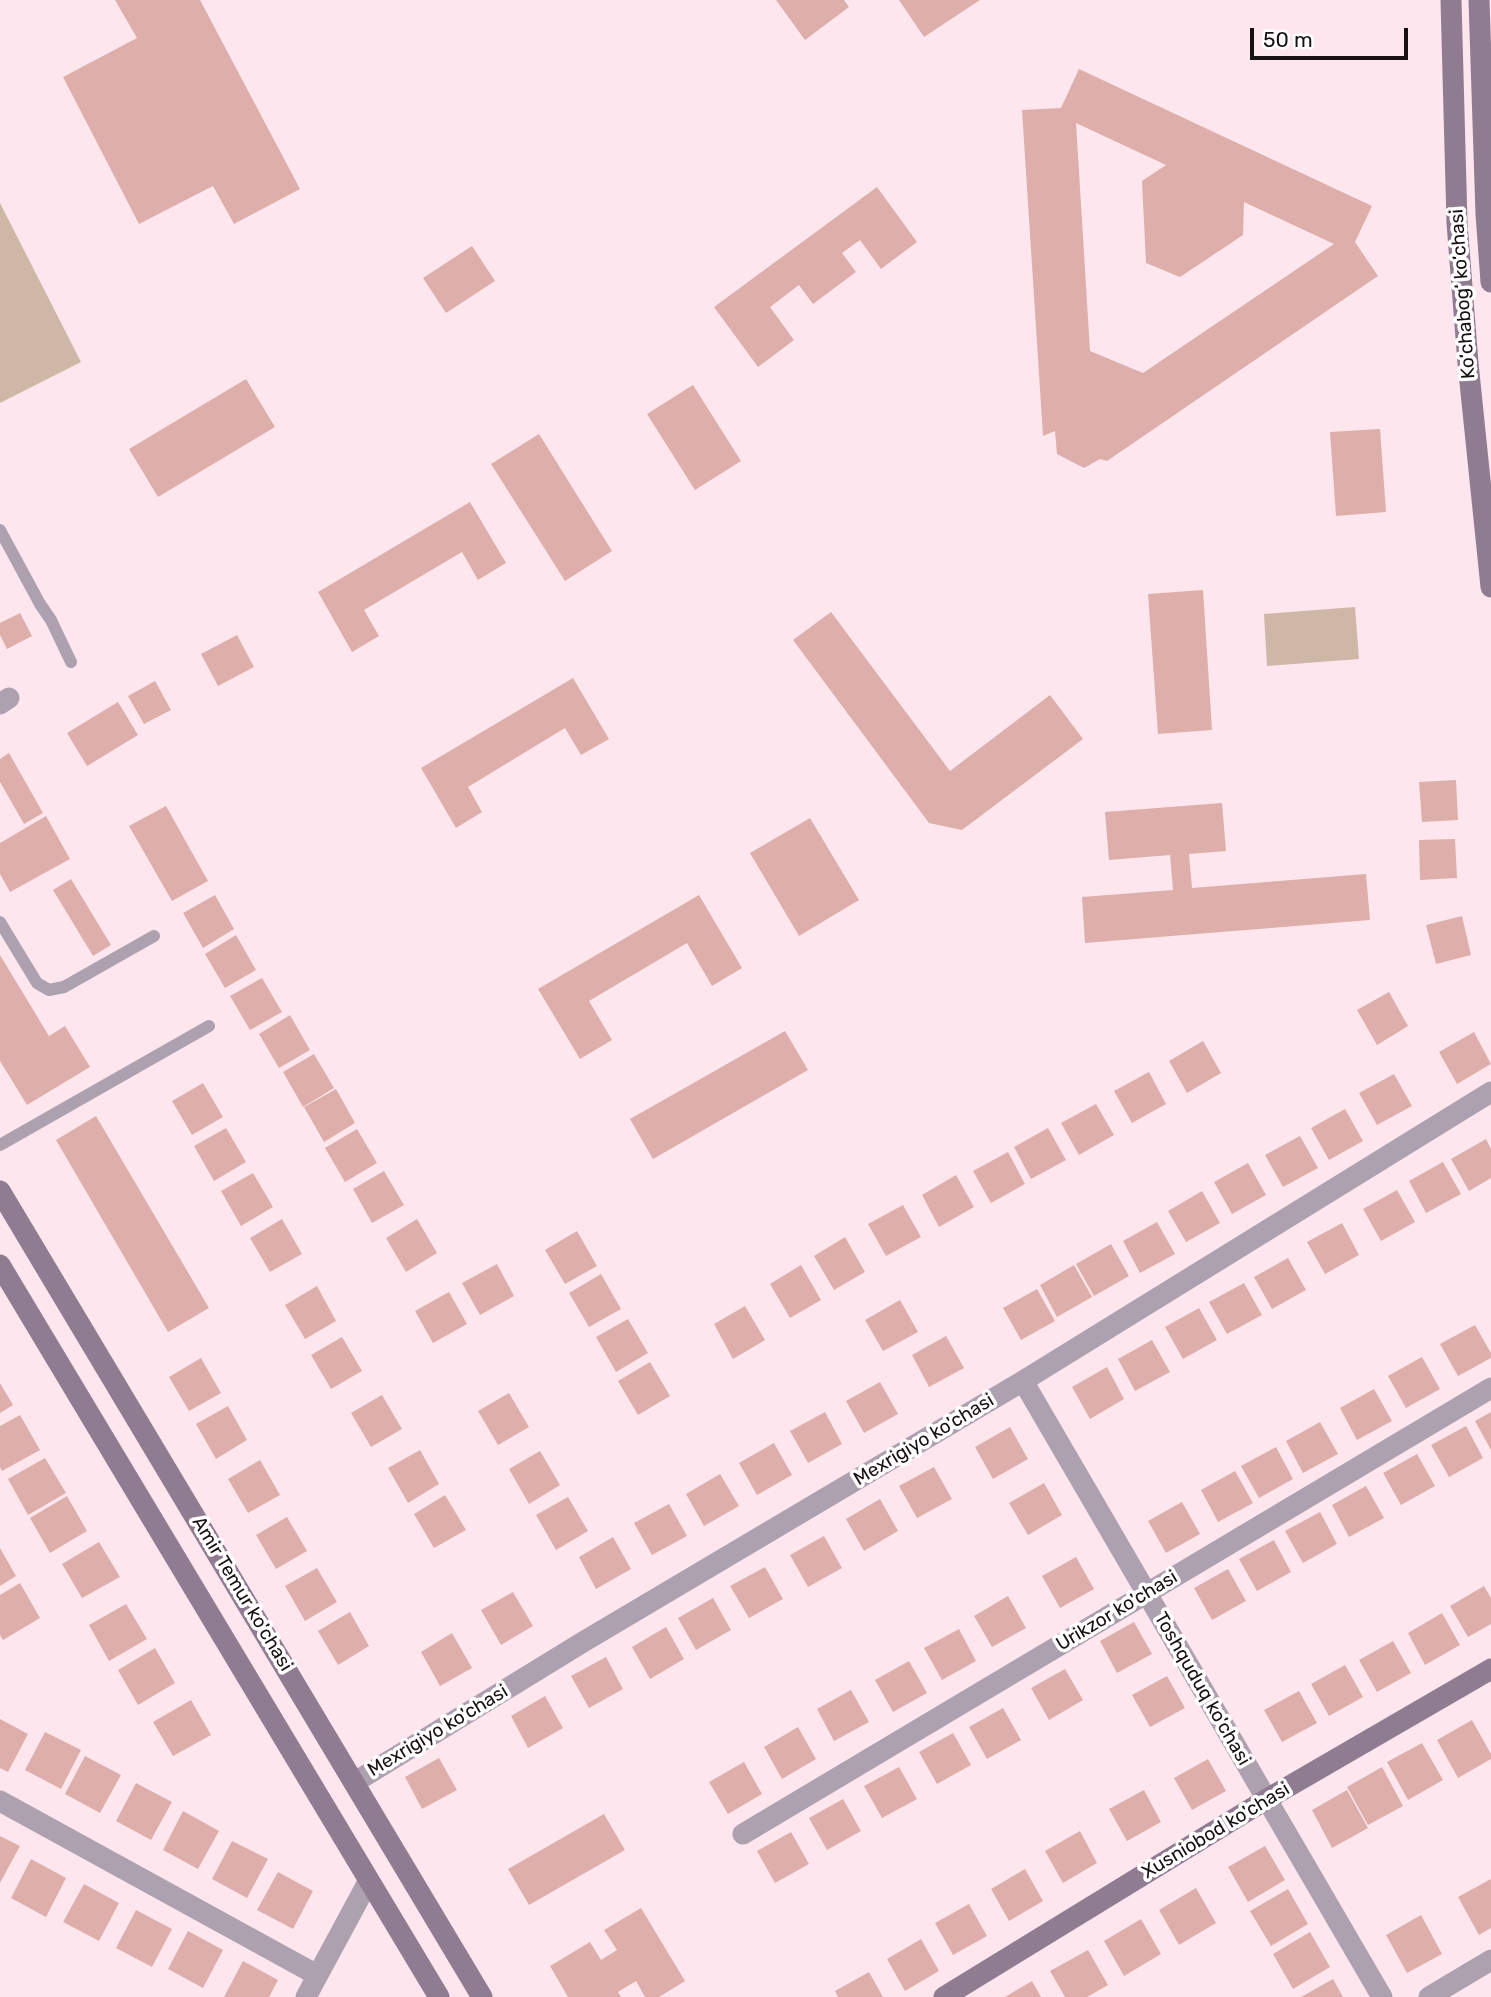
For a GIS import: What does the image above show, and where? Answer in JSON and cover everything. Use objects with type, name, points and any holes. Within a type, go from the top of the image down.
[{"type":"main road","name":"Ko‘chabog‘ ko‘chasi","points":[[1451,0],[1457,223],[1491,587]]},
{"type":"main road","name":"Ko‘chabog‘ ko‘chasi","points":[[1479,0],[1486,214],[1491,282]]},
{"type":"main road","name":"Amir Temur ko'chasi","points":[[0,1191],[482,1997]]},
{"type":"main road","name":"Amir Temur ko'chasi","points":[[0,1265],[439,1997]]},
{"type":"main road","name":"Xusniobod ko'chasi","points":[[944,1997],[1267,1799],[1491,1669]]},
{"type":"street","name":"Mexrigiyo ko'chasi","points":[[355,1782],[583,1642],[1023,1381],[1491,1092]]},
{"type":"street","name":"Toshquduq ko'chasi","points":[[1023,1381],[1382,1997]]},
{"type":"street","name":"Urikzor ko'chasi","points":[[743,1834],[1491,1388]]},
{"type":"street","points":[[0,1801],[317,1975]]},
{"type":"street","points":[[306,1997],[368,1882]]},
{"type":"street","points":[[1429,1997],[1491,1960]]},
{"type":"lane","points":[[0,530],[51,620],[71,662]]},
{"type":"lane","points":[[0,922],[37,984],[49,990],[64,987],[154,936]]},
{"type":"lane","points":[[0,1145],[209,1026]]},
{"type":"shaded area","points":[[0,203],[81,362],[0,403]]},
{"type":"shaded area","points":[[1355,607],[1359,659],[1267,666],[1264,614]]},
{"type":"building","points":[[115,0],[200,0],[300,189],[234,224],[213,186],[139,224],[63,77],[137,38]]},
{"type":"building","points":[[776,0],[844,0],[849,7],[805,40]]},
{"type":"building","points":[[899,0],[980,0],[924,37]]},
{"type":"building","points":[[1079,69],[1372,206],[1355,242],[1378,276],[1107,461],[1100,459],[1084,468],[1057,454],[1055,431],[1043,436],[1022,110],[1061,108]],"holes":[[[1076,123],[1166,165],[1142,181],[1146,263],[1180,277],[1243,235],[1244,202],[1334,244],[1143,373],[1090,351]]]},
{"type":"building","points":[[877,187],[917,242],[881,269],[860,240],[842,253],[856,272],[813,304],[799,285],[770,307],[794,340],[758,367],[714,307]]},
{"type":"building","points":[[472,246],[495,281],[446,313],[423,278]]},
{"type":"building","points":[[246,379],[275,427],[158,497],[129,449]]},
{"type":"building","points":[[693,385],[741,461],[695,490],[647,414]]},
{"type":"building","points":[[1380,429],[1386,512],[1336,516],[1330,432]]},
{"type":"building","points":[[539,434],[612,551],[565,581],[491,464]]},
{"type":"building","points":[[470,502],[506,563],[478,580],[462,552],[364,610],[379,636],[352,652],[318,592]]},
{"type":"building","points":[[1203,590],[1212,730],[1158,734],[1148,594]]},
{"type":"building","points":[[831,612],[950,771],[1050,695],[1083,739],[962,830],[929,823],[793,640]]},
{"type":"building","points":[[20,613],[32,636],[7,649],[0,635],[0,623]]},
{"type":"building","points":[[237,635],[254,667],[218,686],[201,654]]},
{"type":"building","points":[[573,678],[609,739],[581,755],[565,728],[468,787],[482,812],[456,828],[421,768]]},
{"type":"building","points":[[155,681],[171,710],[144,724],[128,696]]},
{"type":"building","points":[[118,702],[138,735],[87,766],[67,733]]},
{"type":"building","points":[[9,753],[43,813],[24,824],[0,782],[0,759]]},
{"type":"building","points":[[1456,780],[1458,820],[1422,822],[1419,782]]},
{"type":"building","points":[[1222,803],[1226,851],[1189,854],[1192,888],[1366,874],[1370,920],[1085,943],[1082,897],[1173,890],[1170,855],[1109,860],[1105,812]]},
{"type":"building","points":[[166,806],[208,881],[172,901],[129,826]]},
{"type":"building","points":[[46,816],[70,859],[10,892],[0,874],[0,843]]},
{"type":"building","points":[[810,818],[859,900],[799,936],[750,853]]},
{"type":"building","points":[[1455,839],[1457,878],[1420,880],[1419,840]]},
{"type":"building","points":[[71,879],[111,945],[93,956],[53,890]]},
{"type":"building","points":[[215,895],[234,929],[203,948],[183,913]]},
{"type":"building","points":[[699,895],[742,968],[712,986],[687,943],[589,1001],[612,1040],[580,1059],[538,989]]},
{"type":"building","points":[[1462,916],[1471,955],[1436,964],[1426,925]]},
{"type":"building","points":[[236,935],[256,970],[225,988],[205,954]]},
{"type":"building","points":[[0,955],[49,1036],[65,1026],[90,1067],[27,1105],[0,1061]]},
{"type":"building","points":[[262,978],[282,1012],[250,1030],[230,996]]},
{"type":"building","points":[[1389,992],[1408,1026],[1377,1045],[1357,1010]]},
{"type":"building","points":[[290,1015],[310,1050],[279,1068],[259,1034]]},
{"type":"building","points":[[785,1031],[808,1070],[653,1159],[630,1119]]},
{"type":"building","points":[[1474,1032],[1491,1064],[1457,1084],[1439,1052]]},
{"type":"building","points":[[1203,1041],[1221,1073],[1187,1093],[1169,1061]]},
{"type":"building","points":[[314,1054],[334,1088],[303,1107],[283,1072]]},
{"type":"building","points":[[1149,1072],[1166,1104],[1132,1123],[1114,1091]]},
{"type":"building","points":[[1394,1074],[1412,1106],[1377,1125],[1359,1093]]},
{"type":"building","points":[[203,1083],[223,1117],[192,1135],[172,1101]]},
{"type":"building","points":[[336,1089],[355,1123],[324,1142],[304,1107]]},
{"type":"building","points":[[1096,1104],[1114,1135],[1079,1155],[1061,1123]]},
{"type":"building","points":[[1345,1109],[1363,1141],[1329,1160],[1311,1128]]},
{"type":"building","points":[[96,1116],[209,1308],[168,1332],[56,1140]]},
{"type":"building","points":[[226,1128],[246,1162],[214,1181],[194,1146]]},
{"type":"building","points":[[1048,1128],[1066,1160],[1031,1179],[1014,1147]]},
{"type":"building","points":[[357,1129],[377,1163],[345,1182],[325,1148]]},
{"type":"building","points":[[1300,1136],[1318,1168],[1283,1187],[1265,1155]]},
{"type":"building","points":[[1486,1139],[1491,1149],[1491,1178],[1469,1191],[1451,1159]]},
{"type":"building","points":[[1008,1152],[1025,1184],[991,1203],[973,1171]]},
{"type":"building","points":[[1443,1162],[1461,1194],[1426,1213],[1409,1181]]},
{"type":"building","points":[[1248,1163],[1266,1195],[1232,1214],[1214,1182]]},
{"type":"building","points":[[384,1171],[404,1205],[372,1223],[353,1189]]},
{"type":"building","points":[[253,1173],[273,1207],[241,1226],[221,1191]]},
{"type":"building","points":[[956,1175],[974,1207],[939,1227],[922,1195]]},
{"type":"building","points":[[1397,1190],[1415,1222],[1381,1241],[1363,1209]]},
{"type":"building","points":[[1202,1191],[1220,1223],[1186,1242],[1168,1211]]},
{"type":"building","points":[[903,1205],[921,1237],[886,1256],[868,1224]]},
{"type":"building","points":[[282,1219],[302,1254],[270,1272],[250,1238]]},
{"type":"building","points":[[417,1219],[437,1253],[406,1272],[386,1238]]},
{"type":"building","points":[[1157,1222],[1175,1254],[1140,1273],[1123,1241]]},
{"type":"building","points":[[1342,1223],[1359,1255],[1325,1274],[1307,1242]]},
{"type":"building","points":[[577,1231],[597,1266],[565,1284],[545,1250]]},
{"type":"building","points":[[845,1237],[865,1272],[834,1290],[814,1256]]},
{"type":"building","points":[[1111,1244],[1129,1276],[1094,1296],[1076,1264]]},
{"type":"building","points":[[1288,1258],[1306,1290],[1272,1309],[1254,1277]]},
{"type":"building","points":[[497,1264],[514,1296],[480,1315],[462,1283]]},
{"type":"building","points":[[801,1265],[821,1300],[790,1318],[770,1284]]},
{"type":"building","points":[[1074,1265],[1092,1297],[1057,1317],[1040,1285]]},
{"type":"building","points":[[601,1274],[621,1309],[589,1327],[569,1293]]},
{"type":"building","points":[[1244,1283],[1262,1315],[1227,1334],[1209,1302]]},
{"type":"building","points":[[317,1286],[336,1321],[305,1339],[285,1305]]},
{"type":"building","points":[[1037,1289],[1055,1321],[1021,1340],[1003,1308]]},
{"type":"building","points":[[449,1292],[467,1324],[433,1343],[415,1311]]},
{"type":"building","points":[[900,1300],[918,1332],[883,1351],[865,1320]]},
{"type":"building","points":[[745,1306],[765,1340],[733,1359],[714,1324]]},
{"type":"building","points":[[1199,1308],[1217,1340],[1183,1359],[1165,1327]]},
{"type":"building","points":[[628,1319],[648,1353],[616,1372],[596,1337]]},
{"type":"building","points":[[1475,1325],[1491,1353],[1491,1358],[1458,1376],[1440,1344]]},
{"type":"building","points":[[946,1336],[964,1368],[929,1387],[912,1355]]},
{"type":"building","points":[[342,1337],[362,1371],[331,1389],[311,1355]]},
{"type":"building","points":[[1152,1340],[1170,1372],[1135,1391],[1118,1359]]},
{"type":"building","points":[[1422,1357],[1440,1389],[1406,1408],[1388,1376]]},
{"type":"building","points":[[201,1358],[221,1393],[189,1411],[169,1377]]},
{"type":"building","points":[[650,1362],[670,1396],[638,1415],[618,1381]]},
{"type":"building","points":[[1107,1367],[1124,1399],[1090,1419],[1072,1387]]},
{"type":"building","points":[[880,1382],[898,1414],[864,1433],[846,1401]]},
{"type":"building","points":[[0,1383],[13,1405],[0,1413]]},
{"type":"building","points":[[1374,1389],[1392,1421],[1357,1440],[1340,1408]]},
{"type":"building","points":[[509,1393],[529,1427],[498,1445],[478,1411]]},
{"type":"building","points":[[382,1395],[402,1429],[371,1447],[351,1413]]},
{"type":"building","points":[[228,1406],[247,1440],[216,1459],[196,1424]]},
{"type":"building","points":[[825,1412],[842,1444],[808,1463],[790,1431]]},
{"type":"building","points":[[1491,1412],[1491,1450],[1475,1421]]},
{"type":"building","points":[[20,1415],[40,1450],[2,1471],[0,1426]]},
{"type":"building","points":[[1320,1422],[1338,1454],[1303,1473],[1286,1441]]},
{"type":"building","points":[[1466,1426],[1483,1458],[1449,1477],[1431,1445]]},
{"type":"building","points":[[1010,1427],[1028,1459],[993,1479],[975,1447]]},
{"type":"building","points":[[774,1443],[792,1475],[757,1495],[739,1463]]},
{"type":"building","points":[[1276,1447],[1293,1479],[1259,1498],[1241,1466]]},
{"type":"building","points":[[420,1450],[439,1484],[408,1503],[388,1468]]},
{"type":"building","points":[[540,1451],[560,1485],[529,1504],[509,1469]]},
{"type":"building","points":[[1417,1454],[1435,1486],[1401,1505],[1383,1473]]},
{"type":"building","points":[[45,1458],[66,1493],[28,1515],[8,1479]]},
{"type":"building","points":[[260,1460],[280,1495],[248,1513],[228,1479]]},
{"type":"building","points":[[934,1467],[952,1499],[917,1518],[899,1486]]},
{"type":"building","points":[[1235,1471],[1253,1503],[1218,1522],[1201,1490]]},
{"type":"building","points":[[720,1474],[739,1506],[704,1526],[686,1494]]},
{"type":"building","points":[[1044,1483],[1062,1515],[1028,1535],[1009,1503]]},
{"type":"building","points":[[1366,1486],[1384,1518],[1349,1537],[1332,1505]]},
{"type":"building","points":[[445,1495],[466,1530],[434,1548],[414,1514]]},
{"type":"building","points":[[67,1496],[87,1531],[50,1553],[30,1518]]},
{"type":"building","points":[[568,1497],[588,1531],[556,1550],[536,1515]]},
{"type":"building","points":[[880,1499],[898,1531],[864,1551],[846,1519]]},
{"type":"building","points":[[1182,1502],[1200,1534],[1166,1553],[1148,1521]]},
{"type":"building","points":[[669,1504],[687,1536],[652,1555],[634,1523]]},
{"type":"building","points":[[1320,1512],[1337,1544],[1303,1563],[1285,1531]]},
{"type":"building","points":[[287,1517],[307,1551],[276,1569],[256,1535]]},
{"type":"building","points":[[824,1536],[842,1568],[808,1587],[790,1555]]},
{"type":"building","points":[[613,1537],[631,1569],[596,1589],[579,1557]]},
{"type":"building","points":[[1274,1540],[1291,1572],[1257,1591],[1239,1559]]},
{"type":"building","points":[[99,1542],[120,1577],[82,1598],[62,1564]]},
{"type":"building","points":[[0,1548],[16,1576],[0,1586]]},
{"type":"building","points":[[1076,1557],[1094,1589],[1060,1608],[1042,1576]]},
{"type":"building","points":[[765,1567],[783,1599],[749,1618],[730,1586]]},
{"type":"building","points":[[317,1568],[337,1602],[305,1621],[285,1586]]},
{"type":"building","points":[[1228,1569],[1246,1601],[1212,1620],[1194,1588]]},
{"type":"building","points":[[20,1583],[40,1618],[3,1640],[0,1635],[0,1595]]},
{"type":"building","points":[[1484,1586],[1491,1598],[1491,1624],[1468,1637],[1450,1606]]},
{"type":"building","points":[[513,1592],[533,1626],[501,1645],[481,1610]]},
{"type":"building","points":[[1008,1596],[1026,1628],[992,1647],[974,1616]]},
{"type":"building","points":[[713,1598],[731,1630],[696,1650],[678,1618]]},
{"type":"building","points":[[126,1604],[147,1639],[109,1661],[89,1625]]},
{"type":"building","points":[[350,1612],[369,1646],[338,1665],[318,1631]]},
{"type":"building","points":[[1442,1613],[1460,1645],[1425,1665],[1408,1633]]},
{"type":"building","points":[[1134,1622],[1152,1654],[1117,1673],[1100,1641]]},
{"type":"building","points":[[666,1627],[684,1659],[650,1679],[632,1647]]},
{"type":"building","points":[[959,1629],[976,1661],[942,1680],[924,1648]]},
{"type":"building","points":[[452,1633],[472,1668],[440,1686],[421,1652]]},
{"type":"building","points":[[1393,1641],[1411,1673],[1377,1692],[1359,1660]]},
{"type":"building","points":[[155,1648],[175,1683],[138,1705],[118,1670]]},
{"type":"building","points":[[606,1657],[623,1689],[589,1708],[571,1676]]},
{"type":"building","points":[[909,1661],[927,1693],[893,1712],[875,1680]]},
{"type":"building","points":[[1345,1665],[1363,1697],[1329,1716],[1311,1684]]},
{"type":"building","points":[[1065,1669],[1083,1700],[1049,1720],[1031,1688]]},
{"type":"building","points":[[1167,1676],[1185,1708],[1150,1727],[1132,1695]]},
{"type":"building","points":[[851,1690],[869,1722],[834,1741],[817,1709]]},
{"type":"building","points":[[1299,1691],[1317,1723],[1282,1742],[1264,1710]]},
{"type":"building","points":[[545,1696],[563,1728],[528,1748],[511,1716]]},
{"type":"building","points":[[191,1700],[211,1735],[173,1756],[153,1722]]},
{"type":"building","points":[[1003,1708],[1021,1740],[987,1759],[969,1727]]},
{"type":"building","points":[[0,1719],[28,1734],[8,1772],[0,1768]]},
{"type":"building","points":[[1472,1720],[1491,1754],[1491,1759],[1458,1778],[1437,1740]]},
{"type":"building","points":[[798,1727],[816,1759],[782,1779],[764,1747]]},
{"type":"building","points":[[45,1732],[81,1750],[61,1789],[25,1770]]},
{"type":"building","points":[[953,1733],[971,1765],[937,1784],[919,1752]]},
{"type":"building","points":[[1422,1743],[1443,1780],[1408,1800],[1387,1762]]},
{"type":"building","points":[[85,1756],[121,1775],[100,1813],[65,1794]]},
{"type":"building","points":[[439,1758],[457,1790],[422,1809],[405,1777]]},
{"type":"building","points":[[1208,1759],[1226,1791],[1192,1810],[1174,1778]]},
{"type":"building","points":[[744,1762],[762,1794],[728,1814],[709,1782]]},
{"type":"building","points":[[899,1767],[917,1799],[882,1818],[864,1786]]},
{"type":"building","points":[[1382,1767],[1403,1806],[1368,1825],[1347,1787]]},
{"type":"building","points":[[136,1783],[172,1802],[151,1840],[116,1821]]},
{"type":"building","points":[[1144,1790],[1161,1822],[1127,1841],[1109,1809]]},
{"type":"building","points":[[1347,1790],[1368,1828],[1332,1848],[1312,1810]]},
{"type":"building","points":[[843,1799],[861,1831],[827,1850],[809,1818]]},
{"type":"building","points":[[183,1811],[219,1831],[198,1869],[163,1850]]},
{"type":"building","points":[[604,1814],[625,1850],[529,1905],[508,1869]]},
{"type":"building","points":[[1080,1831],[1097,1863],[1063,1883],[1045,1851]]},
{"type":"building","points":[[791,1832],[809,1864],[775,1883],[757,1851]]},
{"type":"building","points":[[0,1836],[20,1846],[0,1883]]},
{"type":"building","points":[[232,1841],[268,1859],[247,1898],[212,1879]]},
{"type":"building","points":[[1265,1846],[1285,1880],[1248,1902],[1228,1867]]},
{"type":"building","points":[[31,1859],[66,1878],[46,1917],[11,1898]]},
{"type":"building","points":[[1025,1869],[1043,1901],[1009,1921],[991,1889]]},
{"type":"building","points":[[278,1872],[313,1891],[293,1929],[257,1910]]},
{"type":"building","points":[[1491,1879],[1491,1928],[1479,1935],[1458,1897]]},
{"type":"building","points":[[84,1884],[119,1903],[99,1941],[63,1922]]},
{"type":"building","points":[[1196,1888],[1216,1923],[1179,1945],[1159,1910]]},
{"type":"building","points":[[1288,1889],[1308,1924],[1271,1946],[1250,1911]]},
{"type":"building","points":[[969,1904],[987,1936],[953,1955],[935,1923]]},
{"type":"building","points":[[641,1908],[685,1981],[659,1997],[645,1997],[636,1981],[618,1992],[621,1997],[568,1997],[550,1966],[590,1942],[601,1960],[617,1950],[604,1930]]},
{"type":"building","points":[[136,1910],[172,1929],[152,1967],[116,1948]]},
{"type":"building","points":[[1421,1915],[1442,1954],[1407,1973],[1386,1935]]},
{"type":"building","points":[[1141,1919],[1161,1954],[1124,1976],[1104,1941]]},
{"type":"building","points":[[188,1931],[223,1950],[203,1988],[168,1969]]},
{"type":"building","points":[[1310,1932],[1330,1967],[1293,1989],[1273,1954]]},
{"type":"building","points":[[921,1939],[939,1971],[905,1991],[887,1959]]},
{"type":"building","points":[[1088,1950],[1108,1985],[1087,1997],[1065,1997],[1050,1971]]},
{"type":"building","points":[[243,1961],[278,1980],[269,1997],[224,1997]]},
{"type":"building","points":[[869,1972],[883,1997],[838,1997],[835,1991]]},
{"type":"building","points":[[1333,1979],[1343,1997],[1301,1997]]},
{"type":"building","points":[[1032,1981],[1041,1997],[1005,1997]]}]
